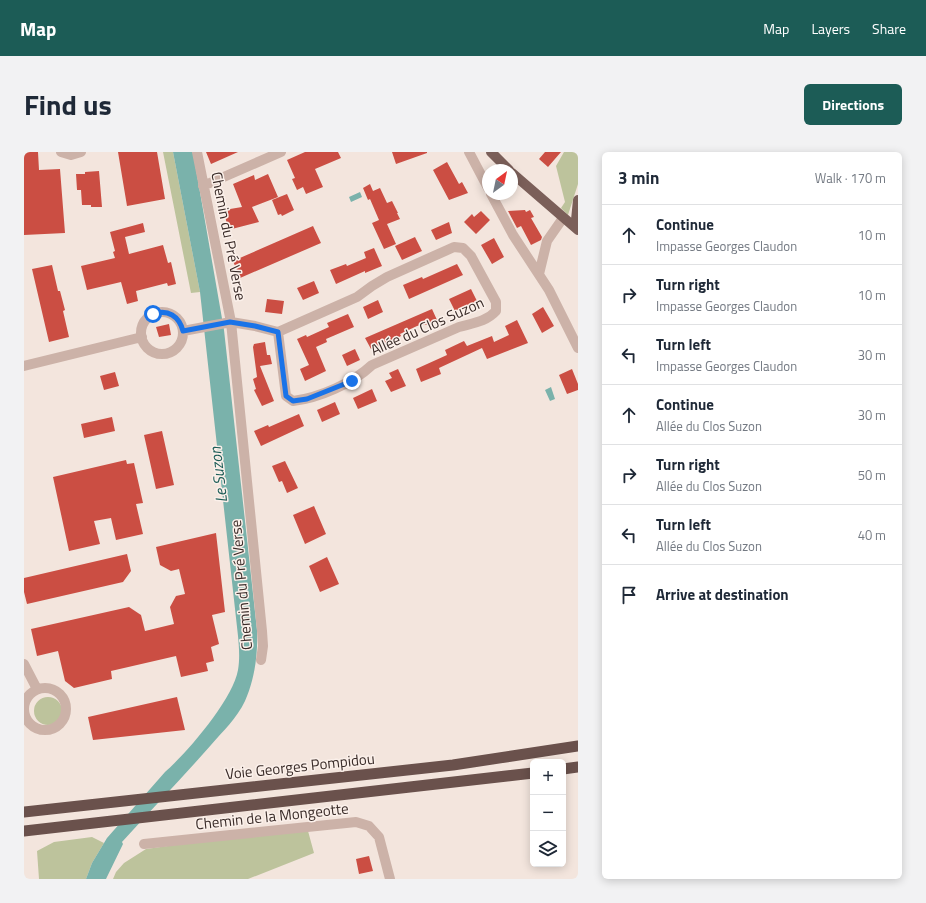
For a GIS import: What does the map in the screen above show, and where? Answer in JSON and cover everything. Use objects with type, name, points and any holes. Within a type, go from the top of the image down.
[{"type":"highway","name":"Voie Georges Pompidou","points":[[24,812],[453,764],[578,746]]},
{"type":"highway","points":[[566,769],[578,767]]},
{"type":"highway","points":[[24,830],[530,773]]},
{"type":"main road","points":[[491,152],[503,164]]},
{"type":"main road","points":[[518,178],[578,230]]},
{"type":"main road","points":[[578,200],[576,220],[578,224]]},
{"type":"street","points":[[61,152],[71,155],[81,152]]},
{"type":"street","name":"Chemin du Pré Verse","points":[[197,152],[230,322],[262,631],[263,646],[261,660]]},
{"type":"street","points":[[203,186],[281,152]]},
{"type":"street","points":[[469,152],[482,177]]},
{"type":"street","points":[[494,200],[513,235],[549,290],[578,348]]},
{"type":"street","points":[[539,274],[547,241],[564,218]]},
{"type":"street","name":"Allée du Clos Suzon","points":[[454,247],[463,248],[471,256],[496,302],[496,311],[491,317],[459,327],[372,365],[363,374],[352,381],[307,399],[293,401],[286,396],[278,332],[357,297],[387,277],[454,247]]},
{"type":"street","points":[[159,312],[166,312],[178,319],[183,331],[180,344],[169,352],[155,352],[144,343],[142,337],[142,330],[147,318],[159,312]]},
{"type":"street","points":[[183,331],[230,322],[278,332]]},
{"type":"street","points":[[24,366],[142,337]]},
{"type":"street","points":[[24,664],[37,689]]},
{"type":"street","points":[[50,688],[56,690],[65,701],[66,714],[58,725],[52,728],[38,728],[32,725],[25,713],[27,699],[31,693],[37,689],[50,688]]},
{"type":"street","name":"Chemin de la Mongeotte","points":[[144,844],[356,822],[369,826],[379,837],[390,879]]},
{"type":"green space","points":[[163,152],[173,152],[200,292],[191,293]]},
{"type":"green space","points":[[564,152],[578,152],[578,184],[568,215],[561,208],[565,202],[556,166]]},
{"type":"green space","points":[[48,697],[58,701],[62,711],[58,721],[48,725],[38,721],[34,711],[38,701]]},
{"type":"green space","points":[[308,831],[314,853],[248,879],[113,879],[116,872],[124,863],[146,849]]},
{"type":"green space","points":[[92,837],[104,843],[92,863],[86,879],[39,879],[37,851],[54,842]]},
{"type":"water","name":"Le Suzon","points":[[173,152],[193,152],[224,330],[257,630],[256,657],[248,693],[242,707],[234,719],[122,842],[123,844],[106,879],[86,879],[92,863],[107,838],[165,772],[197,739],[219,710],[234,682],[239,666],[238,636],[200,292]]},
{"type":"water","points":[[360,192],[362,197],[351,202],[349,197]]},
{"type":"water","points":[[551,387],[555,399],[550,401],[545,390]]},
{"type":"building","points":[[24,152],[38,152],[39,170],[60,169],[65,233],[24,235]]},
{"type":"building","points":[[118,152],[157,152],[165,199],[127,206]]},
{"type":"building","points":[[206,152],[238,152],[211,164]]},
{"type":"building","points":[[305,152],[338,152],[341,158],[315,169],[323,187],[306,194],[303,187],[297,190],[292,179],[295,178],[287,160]]},
{"type":"building","points":[[392,152],[427,152],[427,153],[396,164]]},
{"type":"building","points":[[545,152],[561,152],[548,167],[539,159]]},
{"type":"building","points":[[447,162],[459,184],[462,182],[468,193],[449,200],[433,170]]},
{"type":"building","points":[[99,171],[102,207],[82,205],[81,190],[77,190],[76,174]]},
{"type":"building","points":[[268,174],[278,197],[252,207],[259,222],[228,230],[224,210],[242,207],[233,184],[254,175],[255,180]]},
{"type":"building","points":[[370,184],[373,191],[380,188],[387,203],[392,201],[400,219],[387,224],[396,244],[384,249],[372,223],[379,220],[370,199],[368,200],[363,188]]},
{"type":"building","points":[[287,194],[294,210],[282,216],[281,214],[278,215],[272,200]]},
{"type":"building","points":[[525,210],[526,212],[530,210],[534,217],[531,218],[542,237],[541,240],[531,245],[521,226],[517,228],[508,211]]},
{"type":"building","points":[[481,211],[490,220],[476,234],[464,222],[472,214],[474,217]]},
{"type":"building","points":[[449,222],[452,233],[436,240],[431,230]]},
{"type":"building","points":[[143,223],[145,232],[125,237],[129,254],[163,245],[168,263],[171,262],[176,284],[168,286],[167,283],[136,291],[138,301],[127,304],[121,282],[87,290],[81,266],[115,258],[113,252],[115,251],[110,232]]},
{"type":"building","points":[[313,226],[321,243],[240,278],[233,261]]},
{"type":"building","points":[[415,237],[422,251],[402,260],[395,246]]},
{"type":"building","points":[[494,238],[504,257],[492,264],[481,245]]},
{"type":"building","points":[[374,248],[382,266],[365,273],[365,271],[336,284],[330,270],[346,264],[347,266],[366,258],[364,252]]},
{"type":"building","points":[[457,264],[463,275],[409,299],[403,285],[422,277],[423,279]]},
{"type":"building","points":[[52,265],[58,291],[60,291],[65,310],[63,311],[69,337],[49,342],[32,269]]},
{"type":"building","points":[[314,281],[319,293],[303,300],[297,288]]},
{"type":"building","points":[[471,289],[477,301],[455,311],[449,299]]},
{"type":"building","points":[[267,299],[284,301],[282,314],[265,312]]},
{"type":"building","points":[[378,300],[383,312],[368,319],[363,307]]},
{"type":"building","points":[[543,307],[554,326],[542,333],[532,314]]},
{"type":"building","points":[[432,309],[437,320],[426,325],[417,326],[400,334],[401,336],[387,344],[371,349],[365,338]]},
{"type":"building","points":[[348,314],[354,327],[326,339],[327,342],[316,347],[326,371],[305,381],[300,369],[309,365],[297,339],[306,335],[307,337],[329,327],[327,323]]},
{"type":"building","points":[[517,320],[528,343],[487,359],[482,348],[439,368],[441,374],[421,382],[416,369],[447,355],[445,350],[464,341],[467,346],[492,336],[494,342],[509,335],[505,326]]},
{"type":"building","points":[[169,324],[171,335],[159,337],[156,327]]},
{"type":"building","points":[[265,342],[267,355],[270,355],[272,364],[260,366],[274,401],[262,406],[254,390],[256,389],[253,379],[257,377],[253,347],[254,344]]},
{"type":"building","points":[[355,349],[360,360],[347,366],[342,355]]},
{"type":"building","points":[[398,369],[406,386],[391,392],[385,381],[392,378],[389,373]]},
{"type":"building","points":[[572,369],[578,384],[578,390],[567,394],[559,375]]},
{"type":"building","points":[[115,372],[119,386],[104,390],[100,376]]},
{"type":"building","points":[[372,389],[377,401],[358,409],[353,398]]},
{"type":"building","points":[[335,402],[340,414],[322,422],[317,410]]},
{"type":"building","points":[[299,414],[304,426],[261,446],[254,431],[268,425],[269,427]]},
{"type":"building","points":[[112,417],[115,431],[84,438],[81,424]]},
{"type":"building","points":[[162,431],[174,485],[156,489],[144,435]]},
{"type":"building","points":[[126,460],[127,464],[134,463],[143,503],[136,504],[143,534],[116,540],[111,518],[94,521],[100,544],[69,551],[53,477]]},
{"type":"building","points":[[285,461],[298,488],[287,493],[282,481],[279,482],[272,466]]},
{"type":"building","points":[[314,506],[326,534],[305,544],[293,515]]},
{"type":"building","points":[[216,533],[225,612],[212,615],[219,644],[211,647],[214,661],[206,663],[208,671],[181,677],[176,656],[111,671],[112,679],[74,688],[65,681],[58,651],[37,656],[31,629],[129,607],[141,615],[145,631],[174,624],[170,607],[176,596],[185,594],[179,569],[171,571],[160,565],[156,547]]},
{"type":"building","points":[[127,554],[131,571],[123,582],[27,604],[24,592],[24,578]]},
{"type":"building","points":[[327,557],[339,584],[320,592],[309,566]]},
{"type":"building","points":[[177,697],[185,730],[93,740],[88,717]]},
{"type":"building","points":[[369,856],[373,871],[359,874],[356,859]]},
{"type":"route","points":[[153,314],[166,312],[172,315],[178,319],[183,331],[230,322],[278,332],[286,396],[293,401],[307,399],[352,381]]}]
